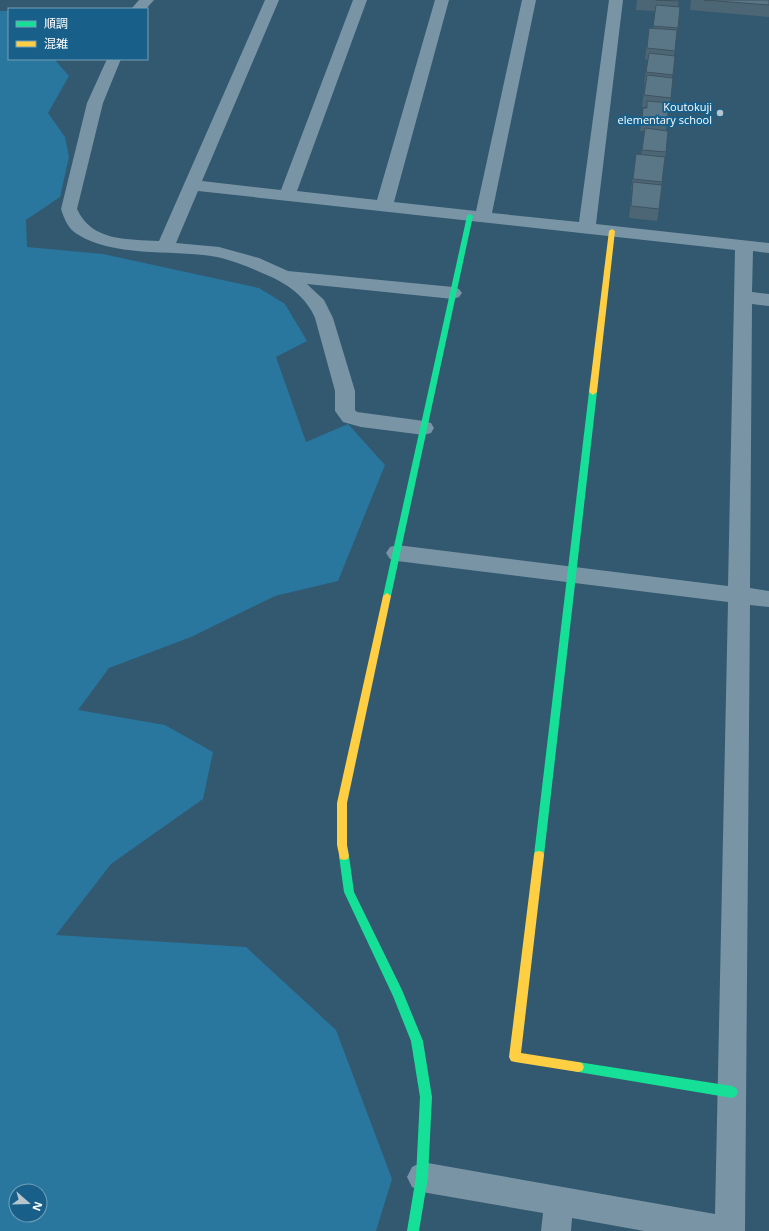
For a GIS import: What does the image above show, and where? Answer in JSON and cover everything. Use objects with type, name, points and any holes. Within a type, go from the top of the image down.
[{"type":"street","points":[[139,8],[147,0]]},
{"type":"street","points":[[165,248],[272,0]]},
{"type":"street","points":[[287,196],[360,0]]},
{"type":"street","points":[[384,206],[442,0]]},
{"type":"street","points":[[413,1231],[422,1177],[426,1097],[417,1041],[398,994],[349,892],[342,845],[342,803],[453,294],[476,216],[529,0]]},
{"type":"street","points":[[587,228],[616,0]]},
{"type":"street","points":[[114,60],[95,103],[69,209],[74,220],[82,230],[107,242],[213,251],[231,255],[253,262],[291,279],[318,304],[324,318],[345,391],[345,412],[350,417],[361,420],[424,428]]},
{"type":"street","points":[[192,186],[769,248]]},
{"type":"street","points":[[612,231],[516,1057],[732,1092]]},
{"type":"street","points":[[422,1177],[729,1231],[744,246]]},
{"type":"street","points":[[285,276],[453,294]]},
{"type":"street","points":[[743,297],[769,300]]},
{"type":"street","points":[[397,552],[769,598]]},
{"type":"street","points":[[556,1231],[559,1202]]},
{"type":"shaded area","points":[[0,11],[8,11],[8,60],[55,60],[69,76],[48,113],[65,137],[69,157],[60,197],[26,220],[27,247],[103,254],[259,288],[285,304],[307,341],[276,357],[306,442],[348,424],[385,465],[338,581],[275,596],[191,637],[109,668],[78,710],[165,725],[213,752],[203,799],[111,864],[56,935],[246,947],[336,1030],[392,1179],[376,1231],[0,1231]]},
{"type":"building","points":[[656,0],[679,0],[679,1]]},
{"type":"building","points":[[704,0],[769,0],[769,5]]},
{"type":"building","points":[[656,5],[680,7],[678,28],[653,26]]},
{"type":"building","points":[[649,28],[677,30],[675,51],[647,48]]},
{"type":"building","points":[[649,53],[675,56],[673,75],[646,72]]},
{"type":"building","points":[[647,75],[673,78],[671,98],[644,95]]},
{"type":"building","points":[[647,101],[669,103],[667,122],[642,119],[643,108],[647,108]]},
{"type":"building","points":[[645,128],[668,131],[666,152],[642,150]]},
{"type":"building","points":[[636,154],[665,157],[662,182],[633,179]]},
{"type":"building","points":[[633,182],[662,185],[659,209],[631,206]]},
{"type":"traffic: fast","points":[[387,596],[470,216]]},
{"type":"traffic: fast","points":[[539,855],[593,392]]},
{"type":"traffic: fast","points":[[344,856],[349,892],[398,994],[417,1041],[426,1097],[422,1177],[413,1231]]},
{"type":"traffic: fast","points":[[578,1067],[732,1092]]},
{"type":"traffic: slow","points":[[593,392],[612,231]]},
{"type":"traffic: slow","points":[[344,856],[342,845],[342,803],[387,596]]},
{"type":"traffic: slow","points":[[539,855],[515,1057],[578,1067]]},
{"type":"place","name":"Koutokuji elementary school","points":[[720,113]]}]
